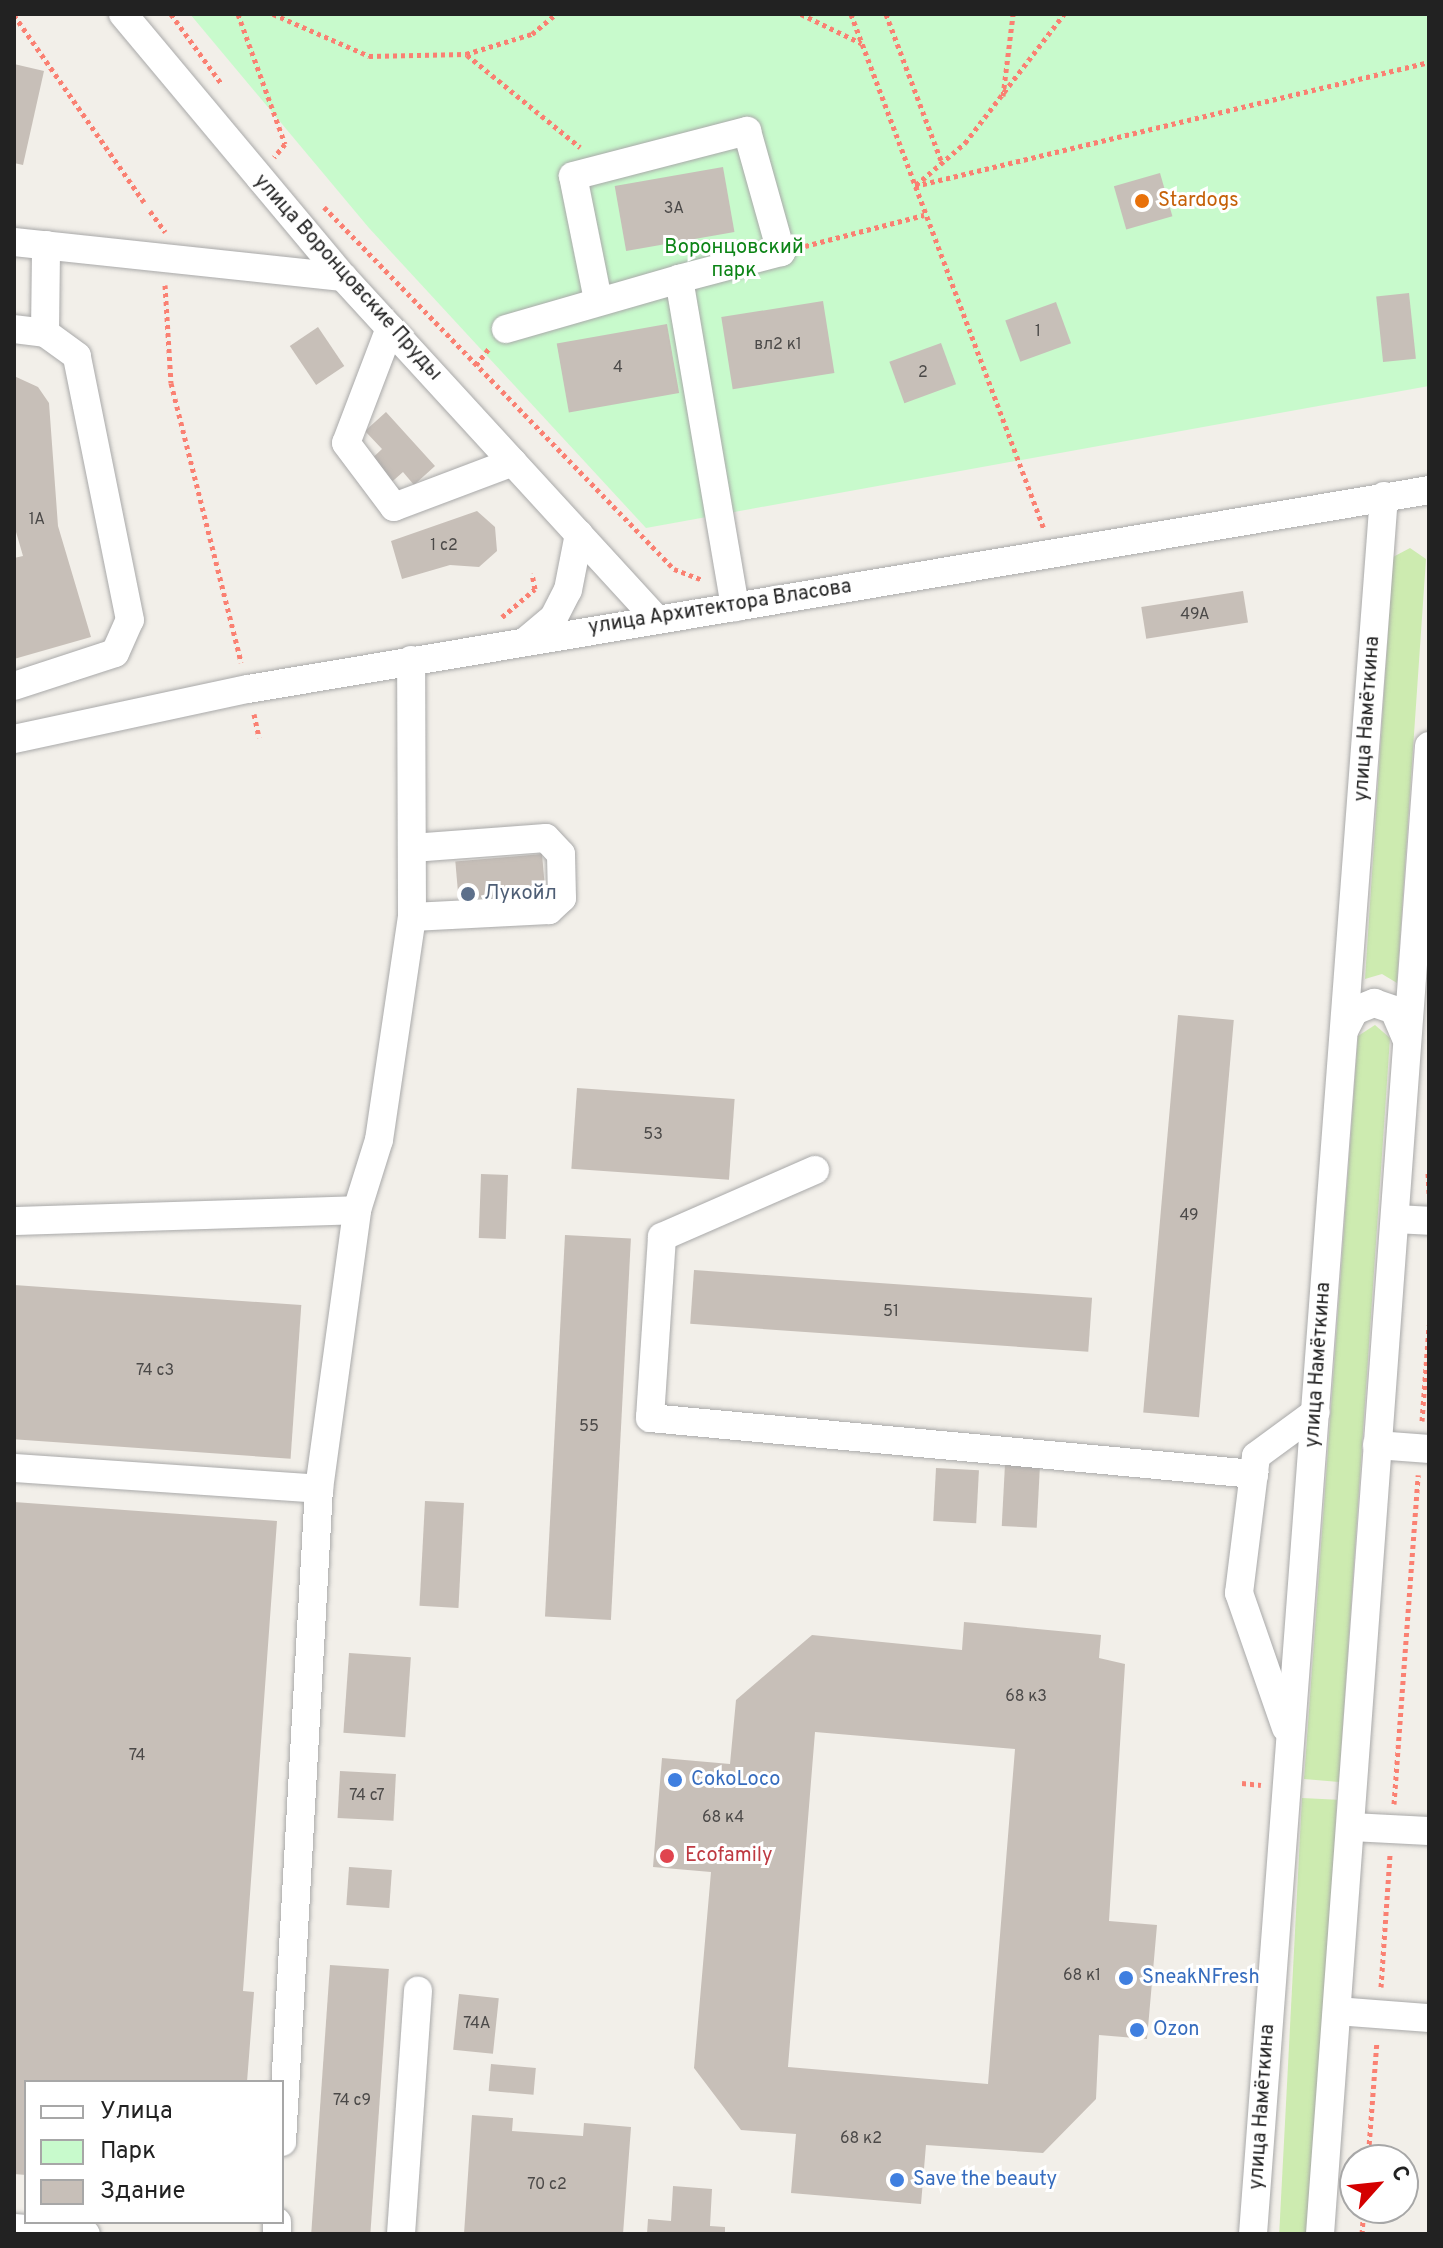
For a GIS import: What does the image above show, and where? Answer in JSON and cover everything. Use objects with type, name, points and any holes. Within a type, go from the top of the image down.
[{"type":"street","name":"улица Воронцовские Пруды","points":[[123,14],[343,277],[656,618]]},
{"type":"street","points":[[506,329],[598,300],[781,252],[747,131],[573,176],[598,300]]},
{"type":"street","points":[[14,242],[343,277]]},
{"type":"street","points":[[45,333],[46,245]]},
{"type":"street","points":[[679,279],[735,607]]},
{"type":"street","points":[[390,328],[346,443],[394,507],[513,462]]},
{"type":"street","points":[[14,329],[45,333],[77,356],[130,620],[115,653],[14,686]]},
{"type":"street","name":"улица Архитектора Власова","points":[[14,739],[248,689],[411,660],[1429,490]]},
{"type":"street","name":"улица Намёткина","points":[[1253,2234],[1384,496]]},
{"type":"street","points":[[527,640],[554,617],[568,590],[579,534]]},
{"type":"street","points":[[284,2107],[319,1489],[357,1210],[379,1140],[412,917],[411,660]]},
{"type":"street","points":[[1320,2234],[1406,1039],[1425,858],[1429,746]]},
{"type":"street","points":[[412,848],[546,838],[561,854],[562,898],[549,910],[412,917]]},
{"type":"street","points":[[1344,1031],[1354,1011],[1374,1003],[1394,1010],[1406,1039]]},
{"type":"street","points":[[815,1170],[662,1237],[650,1418],[1255,1465]]},
{"type":"street","points":[[14,1221],[357,1210]]},
{"type":"street","points":[[1395,1219],[1429,1221]]},
{"type":"street","points":[[1290,1740],[1239,1593],[1255,1465],[1316,1412]]},
{"type":"street","points":[[1377,1445],[1424,1448]]},
{"type":"street","points":[[14,1468],[319,1489]]},
{"type":"street","points":[[1351,1827],[1429,1831]]},
{"type":"street","points":[[401,2234],[418,1991]]},
{"type":"street","points":[[1337,2011],[1429,2018]]},
{"type":"street","points":[[14,2228],[86,2234]]},
{"type":"path","points":[[171,14],[228,92]]},
{"type":"path","points":[[238,14],[285,144]]},
{"type":"path","points":[[273,14],[369,56],[466,54],[532,34],[556,14]]},
{"type":"path","points":[[801,14],[862,44]]},
{"type":"path","points":[[851,14],[1044,529],[1029,531]]},
{"type":"path","points":[[886,14],[942,163]]},
{"type":"path","points":[[1003,97],[1013,14]]},
{"type":"path","points":[[915,186],[942,163],[1003,97],[1064,14]]},
{"type":"path","points":[[14,15],[144,202]]},
{"type":"path","points":[[466,54],[605,168]]},
{"type":"path","points":[[915,186],[1429,62]]},
{"type":"path","points":[[266,143],[286,167]]},
{"type":"path","points":[[317,200],[674,569],[706,582],[732,579]]},
{"type":"path","points":[[781,252],[924,215]]},
{"type":"path","points":[[166,257],[171,383],[259,737]]},
{"type":"path","points":[[1428,1158],[1429,1199]]},
{"type":"path","points":[[1424,1448],[1429,1325]]},
{"type":"path","points":[[1242,1783],[1267,1785]]},
{"type":"green space","name":"Воронцовский парк","points":[[190,14],[1429,14],[1429,386],[646,528],[369,228]]},
{"type":"green space","points":[[1410,548],[1426,559],[1397,983],[1382,974],[1365,979],[1393,557]]},
{"type":"green space","points":[[1375,1025],[1390,1038],[1339,1782],[1304,1779],[1358,1036]]},
{"type":"green space","points":[[1302,1798],[1337,1800],[1314,2234],[1279,2234]]},
{"type":"building","points":[[14,64],[44,71],[23,165],[14,163]]},
{"type":"building","points":[[723,167],[734,232],[626,251],[615,186]]},
{"type":"building","points":[[1160,173],[1172,216],[1126,229],[1114,186]]},
{"type":"building","points":[[1409,293],[1416,359],[1383,362],[1376,296]]},
{"type":"building","points":[[823,301],[834,373],[733,389],[721,317]]},
{"type":"building","points":[[1056,302],[1071,343],[1020,362],[1005,320]]},
{"type":"building","points":[[667,324],[679,393],[569,412],[557,343]]},
{"type":"building","points":[[318,327],[344,366],[316,385],[290,346]]},
{"type":"building","points":[[941,343],[956,384],[904,403],[889,362]]},
{"type":"building","points":[[14,376],[38,387],[49,403],[58,526],[91,637],[14,659],[14,558],[23,556],[14,525]]},
{"type":"building","points":[[386,412],[435,466],[414,485],[403,472],[386,487],[365,465],[382,449],[365,431]]},
{"type":"building","points":[[477,511],[495,527],[497,551],[479,567],[450,565],[402,579],[391,541]]},
{"type":"building","points":[[1243,591],[1248,623],[1146,639],[1141,607]]},
{"type":"building","points":[[542,854],[545,892],[459,899],[455,862]]},
{"type":"building","points":[[1178,1015],[1234,1020],[1199,1417],[1143,1412]]},
{"type":"building","points":[[577,1088],[735,1099],[729,1180],[571,1169]]},
{"type":"building","points":[[481,1174],[508,1175],[506,1239],[479,1238]]},
{"type":"building","points":[[565,1235],[631,1238],[611,1620],[545,1616]]},
{"type":"building","points":[[694,1270],[1092,1298],[1088,1352],[690,1324]]},
{"type":"building","points":[[14,1285],[301,1305],[291,1459],[14,1439]]},
{"type":"building","points":[[1005,1464],[1040,1466],[1037,1528],[1002,1526]]},
{"type":"building","points":[[936,1468],[979,1470],[976,1523],[933,1521]]},
{"type":"building","points":[[425,1501],[464,1503],[458,1608],[420,1606]]},
{"type":"building","points":[[14,1502],[277,1521],[243,1991],[254,1992],[247,2080],[24,2080],[24,2175],[14,2174]]},
{"type":"building","points":[[964,1622],[1101,1635],[1099,1658],[1125,1664],[1109,1921],[1157,1925],[1147,2039],[1099,2035],[1096,2099],[1043,2153],[926,2145],[921,2204],[791,2193],[796,2134],[741,2130],[694,2068],[711,1872],[653,1867],[662,1758],[730,1764],[736,1700],[812,1635],[962,1650]],"holes":[[[815,1732],[1015,1749],[988,2084],[788,2067]]]},
{"type":"building","points":[[349,1653],[411,1657],[405,1737],[343,1733]]},
{"type":"building","points":[[340,1771],[396,1774],[393,1821],[338,1818]]},
{"type":"building","points":[[349,1867],[392,1870],[389,1908],[346,1905]]},
{"type":"building","points":[[330,1965],[389,1969],[370,2234],[311,2233]]},
{"type":"building","points":[[459,1994],[499,1998],[493,2054],[453,2050]]},
{"type":"building","points":[[491,2064],[536,2068],[533,2095],[489,2091]]},
{"type":"building","points":[[472,2115],[513,2118],[512,2131],[583,2136],[584,2123],[631,2127],[623,2234],[464,2234]]},
{"type":"building","points":[[673,2186],[712,2189],[710,2226],[725,2227],[725,2234],[647,2234],[648,2219],[671,2221]]},
{"type":"place","name":"Stardogs","points":[[1142,201]]},
{"type":"place","name":"Лукойл","points":[[468,894]]},
{"type":"place","name":"CokoLoco","points":[[675,1780]]},
{"type":"place","name":"Ecofamily","points":[[667,1856]]},
{"type":"place","name":"SneakNFresh","points":[[1126,1978]]},
{"type":"place","name":"Ozon","points":[[1137,2030]]},
{"type":"place","name":"Save the beauty","points":[[897,2180]]}]
